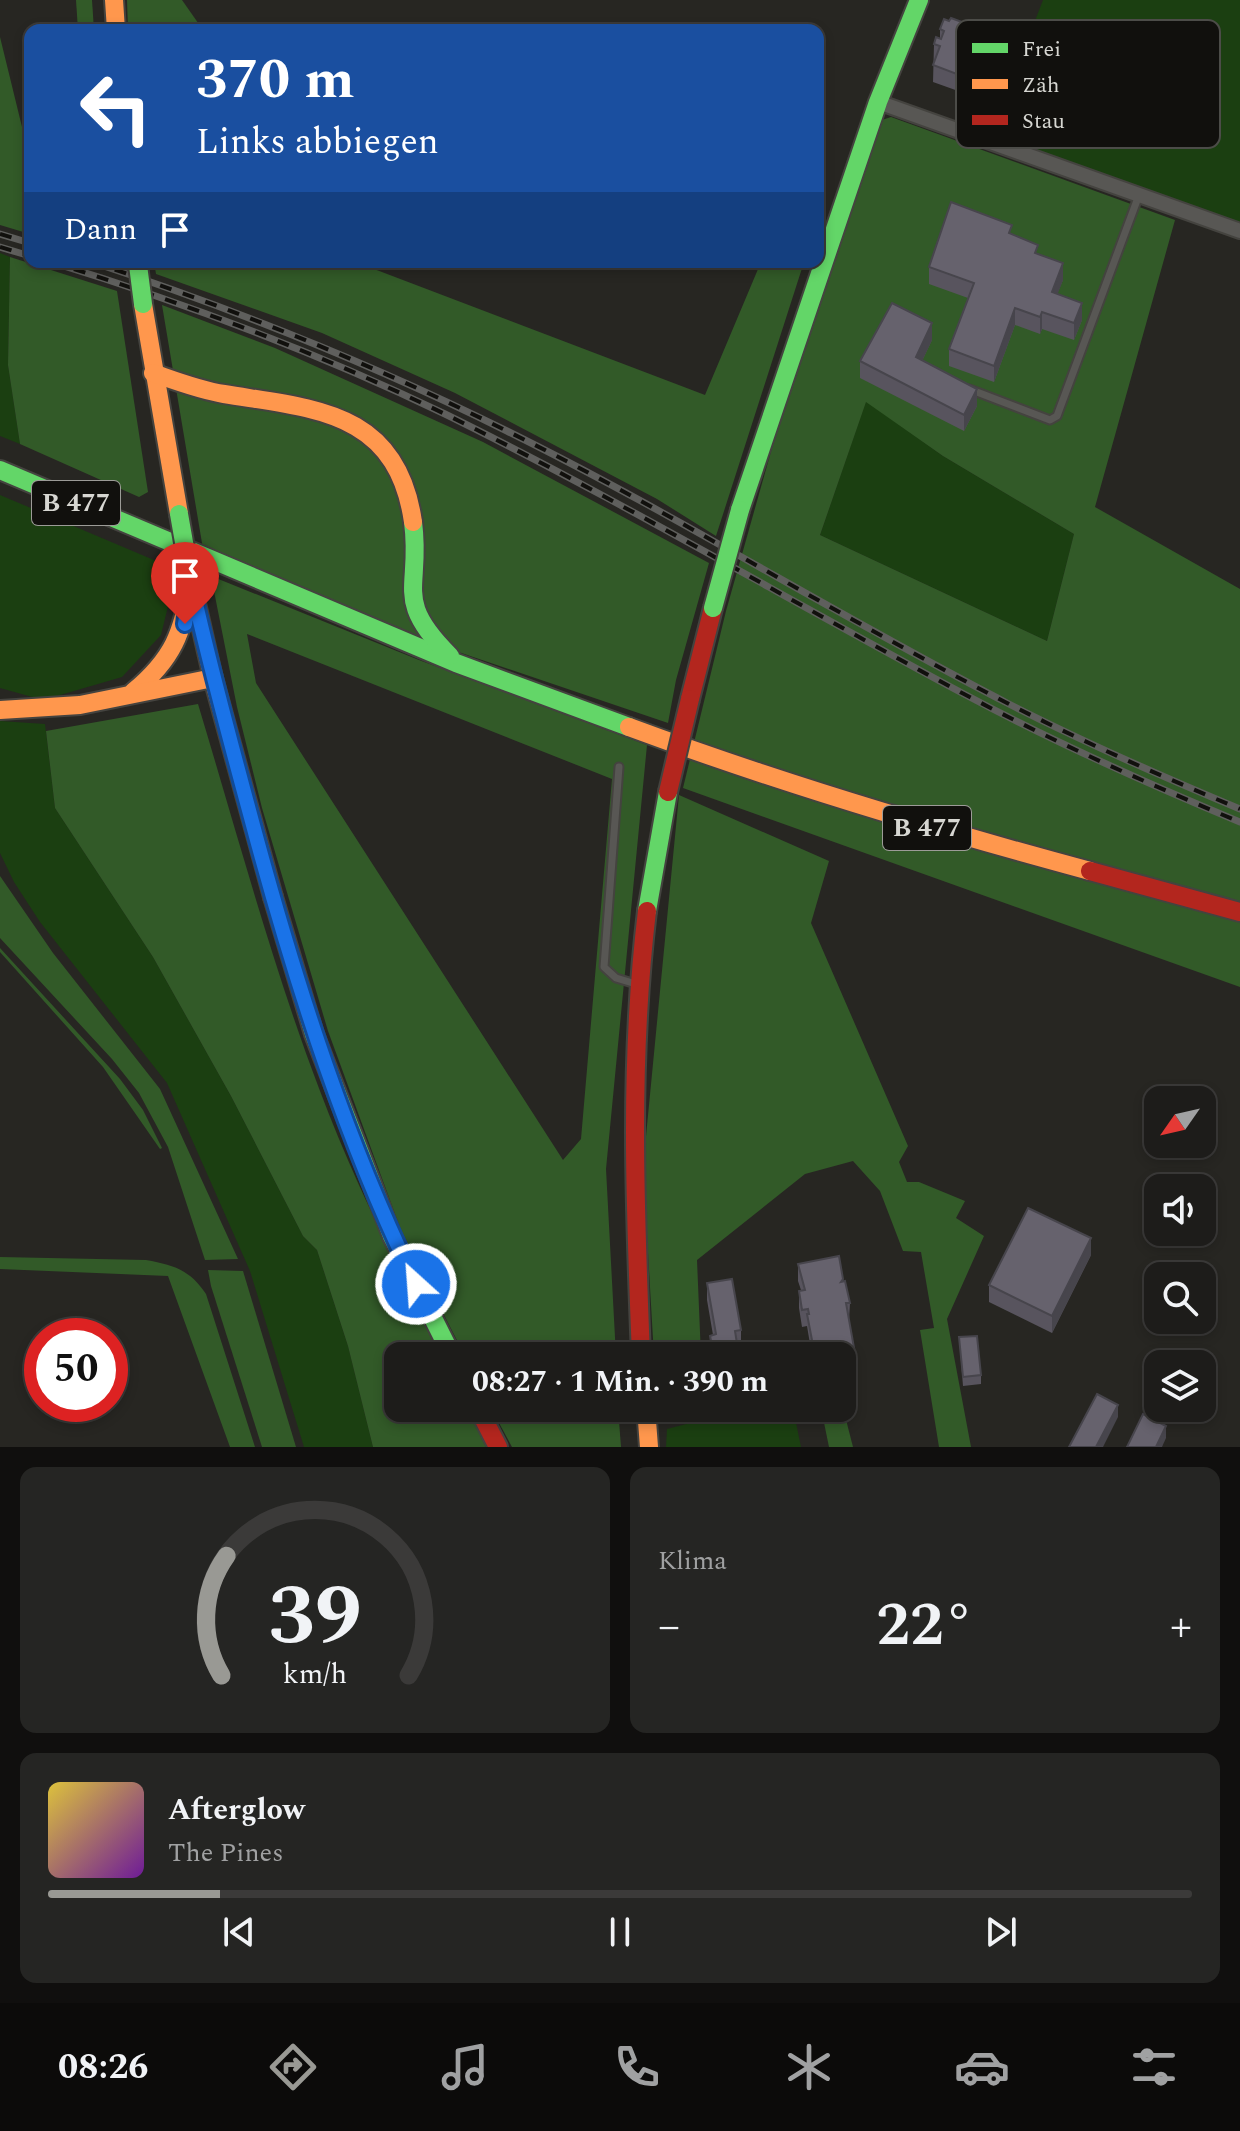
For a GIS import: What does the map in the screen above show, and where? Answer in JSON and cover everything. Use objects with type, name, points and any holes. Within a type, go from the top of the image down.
[{"type":"main road","points":[[114,0],[116,24]]},
{"type":"main road","points":[[824,258],[878,102],[919,0]]},
{"type":"main road","points":[[138,268],[153,373],[191,582],[213,678],[273,898],[314,1034],[392,1236],[445,1342]]},
{"type":"main road","points":[[640,1342],[633,1166],[638,985],[651,878],[690,699],[740,510],[821,268]]},
{"type":"main road","points":[[153,373],[188,386],[311,408],[353,424],[373,438],[401,475],[412,511],[414,607],[421,623],[456,663]]},
{"type":"main road","name":"B 477","points":[[0,470],[456,663],[702,754],[860,806],[1107,879],[1240,912]]},
{"type":"main road","points":[[128,695],[166,662],[178,641],[185,624],[191,582]]},
{"type":"main road","points":[[0,710],[69,708],[213,678]]},
{"type":"main road","points":[[485,1422],[498,1447]]},
{"type":"main road","points":[[647,1422],[649,1447]]},
{"type":"street","points":[[878,102],[956,130]]},
{"type":"street","points":[[1007,148],[1240,231]]},
{"type":"lane","points":[[966,388],[1050,420],[1057,416],[1139,195]]},
{"type":"lane","points":[[619,767],[604,967],[616,978],[638,985]]},
{"type":"green space","points":[[76,0],[92,0],[94,24],[78,24]]},
{"type":"green space","points":[[127,0],[182,0],[199,24],[128,24]]},
{"type":"green space","points":[[1043,0],[1240,0],[1240,225],[1021,148],[1220,148],[1220,20],[1035,20]]},
{"type":"green space","points":[[0,37],[24,132],[24,232],[0,225]]},
{"type":"green space","points":[[891,117],[956,141],[956,148],[976,148],[1175,220],[1095,507],[1240,589],[1240,987],[683,788],[726,611],[794,370],[882,120]],"holes":[[[866,402],[943,456],[1074,534],[1047,641],[820,535]]]},
{"type":"green space","points":[[0,253],[10,257],[8,365],[20,444],[0,436]]},
{"type":"green space","points":[[10,257],[24,261],[24,268],[45,268],[117,291],[148,492],[139,497],[20,444],[8,365]]},
{"type":"green space","points":[[155,268],[373,268],[705,395],[758,268],[802,268],[716,536],[657,499],[455,393],[322,333],[156,274]]},
{"type":"green space","points":[[162,305],[275,348],[483,442],[709,563],[676,680],[668,723],[417,638],[203,549]]},
{"type":"green space","points":[[866,401],[943,456],[1074,534],[1047,641],[820,535]]},
{"type":"green space","points":[[0,495],[161,563],[170,598],[161,635],[122,677],[43,700],[0,688]]},
{"type":"green space","points":[[211,576],[419,660],[647,745],[606,1169],[615,1342],[458,1342],[402,1233],[328,1031],[262,808],[237,707]],"holes":[[[247,634],[612,779],[581,1139],[563,1160],[256,683]]]},
{"type":"green space","points":[[198,704],[271,947],[320,1091],[362,1192],[434,1342],[384,1342],[384,1422],[474,1422],[486,1447],[373,1447],[348,1346],[317,1250],[303,1236],[231,1096],[153,957],[55,808],[46,731]]},
{"type":"green space","points":[[0,721],[45,724],[55,808],[153,957],[231,1096],[303,1236],[317,1250],[348,1346],[373,1447],[304,1447],[250,1271],[167,1083],[40,922],[14,882],[0,853]]},
{"type":"green space","points":[[679,795],[829,861],[811,923],[908,1146],[899,1162],[907,1182],[919,1182],[965,1201],[956,1218],[984,1236],[947,1319],[971,1447],[939,1447],[920,1330],[934,1328],[921,1252],[903,1251],[880,1191],[853,1161],[805,1174],[697,1260],[700,1342],[653,1342],[643,1167]]},
{"type":"green space","points":[[0,876],[53,953],[160,1089],[238,1259],[205,1260],[168,1147],[139,1093],[112,1059],[0,938]]},
{"type":"green space","points":[[0,948],[120,1079],[143,1110],[162,1148],[103,1067],[0,952]]},
{"type":"green space","points":[[0,1257],[146,1260],[187,1274],[206,1294],[255,1447],[230,1447],[168,1276],[0,1269]]},
{"type":"green space","points":[[208,1270],[243,1271],[296,1447],[262,1447]]},
{"type":"green space","points":[[499,1422],[619,1422],[621,1447],[512,1447]]},
{"type":"green space","points":[[694,1422],[796,1422],[801,1447],[666,1447],[667,1429]]},
{"type":"green space","points":[[824,1422],[847,1422],[853,1447],[829,1447]]},
{"type":"building","points":[[951,18],[956,20],[956,74],[933,65],[940,46],[934,44],[936,37],[941,39],[944,31],[940,29],[944,19],[949,21]]},
{"type":"building","points":[[951,202],[1012,225],[1009,233],[1038,245],[1035,253],[1063,263],[1052,292],[1082,303],[1074,323],[1042,312],[1040,317],[1015,308],[994,366],[949,349],[974,283],[929,267]]},
{"type":"building","points":[[892,303],[932,323],[916,357],[977,389],[964,415],[860,361]]},
{"type":"building","points":[[1028,1208],[1091,1238],[1052,1316],[989,1285]]},
{"type":"building","points":[[839,1256],[841,1282],[845,1281],[850,1303],[846,1303],[853,1342],[812,1342],[808,1309],[802,1310],[799,1291],[805,1290],[798,1264]]},
{"type":"building","points":[[732,1279],[741,1330],[735,1331],[737,1342],[711,1342],[710,1336],[716,1334],[707,1283]]},
{"type":"building","points":[[977,1336],[981,1375],[963,1377],[959,1337]]},
{"type":"building","points":[[1097,1394],[1118,1405],[1096,1447],[1069,1447]]},
{"type":"building","points":[[1143,1414],[1144,1422],[1158,1422],[1166,1426],[1156,1447],[1127,1447]]},
{"type":"railway","points":[[0,234],[24,241]]},
{"type":"railway","points":[[0,247],[24,254]]},
{"type":"railway","points":[[70,268],[251,330],[445,414],[998,712],[1100,761],[1240,822]]},
{"type":"railway","points":[[109,268],[302,339],[457,406],[633,497],[1007,703],[1122,758],[1240,809]]},
{"type":"traffic: fast","points":[[824,262],[878,102],[919,0]]},
{"type":"traffic: fast","points":[[138,268],[143,304]]},
{"type":"traffic: fast","points":[[740,510],[822,268]]},
{"type":"traffic: fast","points":[[0,470],[456,663],[629,727]]},
{"type":"traffic: fast","points":[[713,608],[740,510]]},
{"type":"traffic: fast","points":[[179,514],[191,582]]},
{"type":"traffic: fast","points":[[413,522],[415,606],[432,636],[450,656]]},
{"type":"traffic: fast","points":[[647,911],[668,792]]},
{"type":"traffic: fast","points":[[273,897],[314,1034],[392,1236],[445,1342]]},
{"type":"traffic: slow","points":[[114,0],[116,24]]},
{"type":"traffic: slow","points":[[143,304],[179,514]]},
{"type":"traffic: slow","points":[[153,373],[206,390],[289,405],[346,422],[370,436],[389,457],[404,485],[413,522]]},
{"type":"traffic: slow","points":[[133,692],[158,668],[174,644],[191,582]]},
{"type":"traffic: slow","points":[[192,586],[213,678],[273,897]]},
{"type":"traffic: slow","points":[[0,710],[80,705],[213,678]]},
{"type":"traffic: slow","points":[[629,727],[858,804],[1090,871]]},
{"type":"traffic: slow","points":[[647,1422],[649,1447]]},
{"type":"traffic: jam","points":[[690,699],[713,608]]},
{"type":"traffic: jam","points":[[668,792],[690,699]]},
{"type":"traffic: jam","points":[[1090,871],[1240,912]]},
{"type":"traffic: jam","points":[[641,1342],[636,1078],[647,911]]},
{"type":"traffic: jam","points":[[485,1422],[498,1447]]},
{"type":"route","points":[[185,624],[191,582],[213,678],[314,1034],[392,1236],[416,1284]]}]
